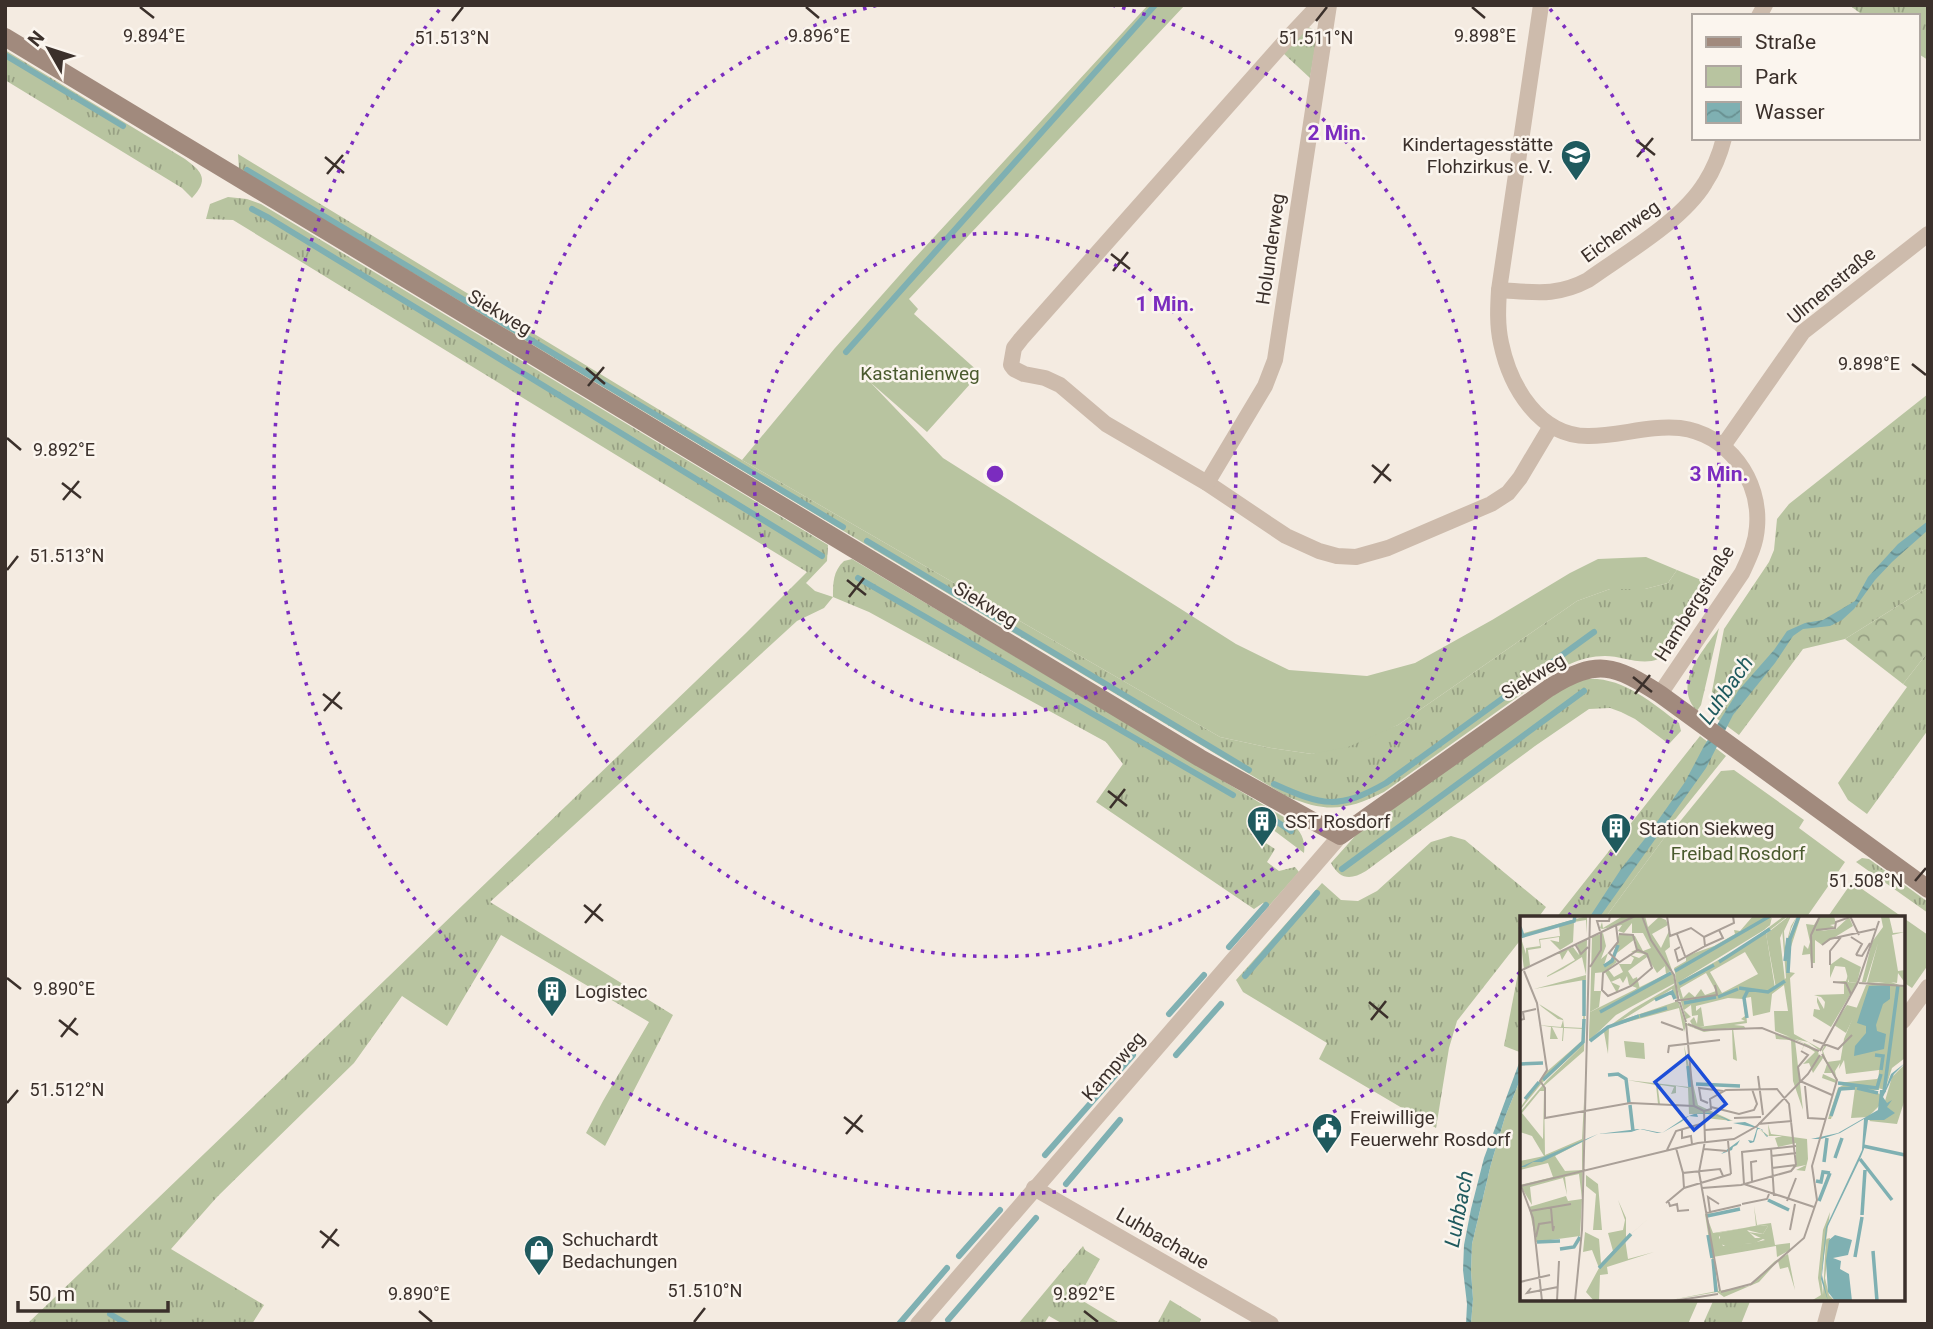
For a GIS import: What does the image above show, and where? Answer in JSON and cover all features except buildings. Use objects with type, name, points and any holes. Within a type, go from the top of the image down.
[{"type":"street","points":[[1319,5],[1021,338],[1014,348],[1011,365],[1014,369],[1060,385],[1106,424],[1207,483],[1286,536],[1336,556],[1356,557],[1401,542],[1491,504],[1508,493],[1520,478],[1551,426]]},
{"type":"street","name":"Holunderweg","points":[[1207,483],[1265,386],[1275,360],[1329,5]]},
{"type":"street","name":"Hambergstraße","points":[[1541,5],[1499,290],[1501,342],[1510,374],[1538,416],[1551,426],[1569,433],[1586,436],[1665,427],[1678,428],[1691,430],[1723,446],[1739,463],[1754,492],[1758,513],[1755,542],[1742,573],[1660,695]]},
{"type":"street","name":"Siekweg","points":[[5,37],[1200,758],[1340,836],[1526,703],[1576,673],[1593,669],[1617,670],[1634,677],[1660,695],[1928,889]]},
{"type":"street","name":"Eichenweg","points":[[1499,290],[1555,293],[1588,280],[1674,219],[1693,200],[1718,159],[1723,140]]},
{"type":"street","name":"Ulmenstraße","points":[[1723,446],[1803,332],[1928,234]]},
{"type":"street","name":"Kampweg","points":[[918,1324],[1340,836]]},
{"type":"street","points":[[1905,1018],[1928,987]]},
{"type":"street","name":"Luhbachaue","points":[[1034,1188],[1271,1324]]},
{"type":"street","points":[[1825,1324],[1831,1301]]},
{"type":"green space","name":"Kastanienweg","points":[[1148,5],[1185,5],[909,299],[918,309],[914,314],[980,373],[927,432],[870,382],[943,458],[1236,644],[1289,670],[1367,676],[1415,663],[1598,559],[1646,557],[1677,570],[1668,583],[1645,589],[1610,589],[1577,601],[1398,725],[1348,747],[1312,754],[1220,737],[742,460],[913,260]]},
{"type":"green space","points":[[1849,5],[1928,5],[1928,60],[1919,54],[1919,14],[1861,14]]},
{"type":"green space","points":[[1308,27],[1318,31],[1310,78],[1283,53]]},
{"type":"green space","points":[[5,50],[185,159],[202,177],[197,192],[192,198],[182,188],[5,80]]},
{"type":"green space","points":[[238,154],[742,460],[1220,737],[1312,754],[1398,725],[1577,601],[1610,589],[1645,589],[1668,583],[1677,570],[1711,584],[1682,637],[1658,659],[1639,661],[1605,656],[1587,658],[1571,664],[1540,681],[1384,792],[1347,806],[1313,805],[1286,796],[239,169]]},
{"type":"green space","points":[[228,197],[261,204],[828,545],[827,561],[806,583],[815,591],[833,597],[824,608],[797,621],[490,902],[673,1015],[605,1146],[586,1133],[649,1022],[501,935],[447,1026],[402,996],[354,1063],[217,1197],[171,1249],[264,1305],[252,1324],[27,1324],[807,572],[233,220],[206,219],[210,204]]},
{"type":"green space","points":[[1928,394],[1928,587],[1845,639],[1803,649],[1739,735],[1708,712],[1724,629],[1769,562],[1774,550],[1777,519],[1789,504]]},
{"type":"green space","points":[[852,559],[1287,819],[1301,834],[1304,853],[1264,823],[1255,836],[1275,849],[1267,862],[1279,871],[1295,867],[1299,872],[1268,907],[1263,903],[1254,909],[1096,802],[1123,764],[1106,742],[869,612],[833,597],[838,569],[844,561]]},
{"type":"green space","points":[[1928,587],[1928,652],[1903,684],[1845,639]]},
{"type":"green space","points":[[1719,628],[1701,705],[1697,711],[1690,701],[1689,679],[1698,657]]},
{"type":"green space","points":[[1928,652],[1928,730],[1867,814],[1848,800],[1838,783],[1907,687],[1903,684]]},
{"type":"green space","points":[[1585,679],[1599,679],[1624,686],[1679,723],[1681,731],[1669,744],[1621,712],[1610,708],[1589,709],[1366,871],[1346,877],[1334,869],[1331,863],[1372,821],[1568,685]]},
{"type":"green space","points":[[1700,736],[1726,756],[1669,827],[1667,834],[1606,916],[1558,916]]},
{"type":"green space","name":"Freibad Rosdorf","points":[[1734,770],[1804,820],[1799,828],[1845,862],[1807,916],[1606,916],[1667,834],[1669,835],[1721,771]]},
{"type":"green space","points":[[1451,836],[1465,840],[1546,907],[1539,916],[1520,916],[1520,941],[1457,1021],[1449,1048],[1436,1128],[1319,1059],[1327,1043],[1243,992],[1236,980],[1322,883],[1341,900],[1358,901],[1377,891],[1431,842]]},
{"type":"green space","points":[[1862,858],[1869,859],[1928,902],[1928,913],[1856,862]]},
{"type":"green space","points":[[1852,882],[1901,916],[1828,916]]},
{"type":"green space","points":[[1905,919],[1928,935],[1928,965],[1912,988],[1905,983]]},
{"type":"green space","points":[[1520,963],[1520,1052],[1504,1046]]},
{"type":"green space","points":[[1520,1080],[1520,1301],[1698,1301],[1688,1324],[1471,1324],[1472,1244],[1505,1117]]},
{"type":"green space","points":[[1083,1246],[1100,1259],[1078,1298],[1121,1324],[1063,1324],[1049,1316],[1044,1324],[1018,1324]]},
{"type":"green space","points":[[1170,1300],[1201,1319],[1199,1324],[1157,1324]]},
{"type":"green space","points":[[1713,1301],[1750,1301],[1741,1324],[1703,1324]]},
{"type":"water","points":[[1928,521],[1928,530],[1892,562],[1842,620],[1830,626],[1803,629],[1793,636],[1733,715],[1706,768],[1600,916],[1590,916],[1685,782],[1738,691],[1787,631],[1805,623],[1823,620],[1855,601],[1868,577],[1898,544]]},
{"type":"water","points":[[1520,1060],[1520,1080],[1491,1164],[1472,1244],[1473,1299],[1471,1324],[1466,1324],[1464,1245],[1484,1158]]},
{"type":"waterway","points":[[846,352],[1155,5]]},
{"type":"waterway","points":[[5,55],[123,126]]},
{"type":"waterway","points":[[247,170],[843,527]]},
{"type":"waterway","points":[[252,209],[822,556]]},
{"type":"waterway","points":[[867,541],[1249,770]]},
{"type":"waterway","points":[[858,578],[1233,795]]},
{"type":"waterway","points":[[1274,784],[1305,797],[1330,802],[1355,798],[1369,792],[1386,783],[1594,632]]},
{"type":"waterway","points":[[1342,869],[1584,691]]},
{"type":"waterway","points":[[1259,810],[1291,831]]},
{"type":"waterway","points":[[1245,976],[1317,893]]},
{"type":"waterway","points":[[1229,947],[1266,905]]},
{"type":"waterway","points":[[1169,1014],[1204,975]]},
{"type":"waterway","points":[[1176,1055],[1221,1004]]},
{"type":"waterway","points":[[1045,1155],[1133,1055]]},
{"type":"waterway","points":[[1066,1184],[1120,1120]]},
{"type":"waterway","points":[[959,1256],[1000,1210]]},
{"type":"waterway","points":[[948,1320],[1036,1218]]},
{"type":"waterway","points":[[899,1324],[947,1268]]},
{"type":"waterway","points":[[110,1314],[127,1324]]},
{"type":"place","name":"Kindertagesstätte Flohzirkus e. V.","points":[[1576,182]]},
{"type":"place","name":"SST Rosdorf","points":[[1262,848]]},
{"type":"place","name":"Station Siekweg","points":[[1616,855]]},
{"type":"place","name":"Logistec","points":[[552,1018]]},
{"type":"place","name":"Freiwillige Feuerwehr Rosdorf","points":[[1327,1155]]},
{"type":"place","name":"Schuchardt Bedachungen","points":[[539,1277]]},
{"type":"water label","name":"Luhbach","points":[[1726,690]]},
{"type":"water label","name":"Luhbach","points":[[1459,1209]]}]
